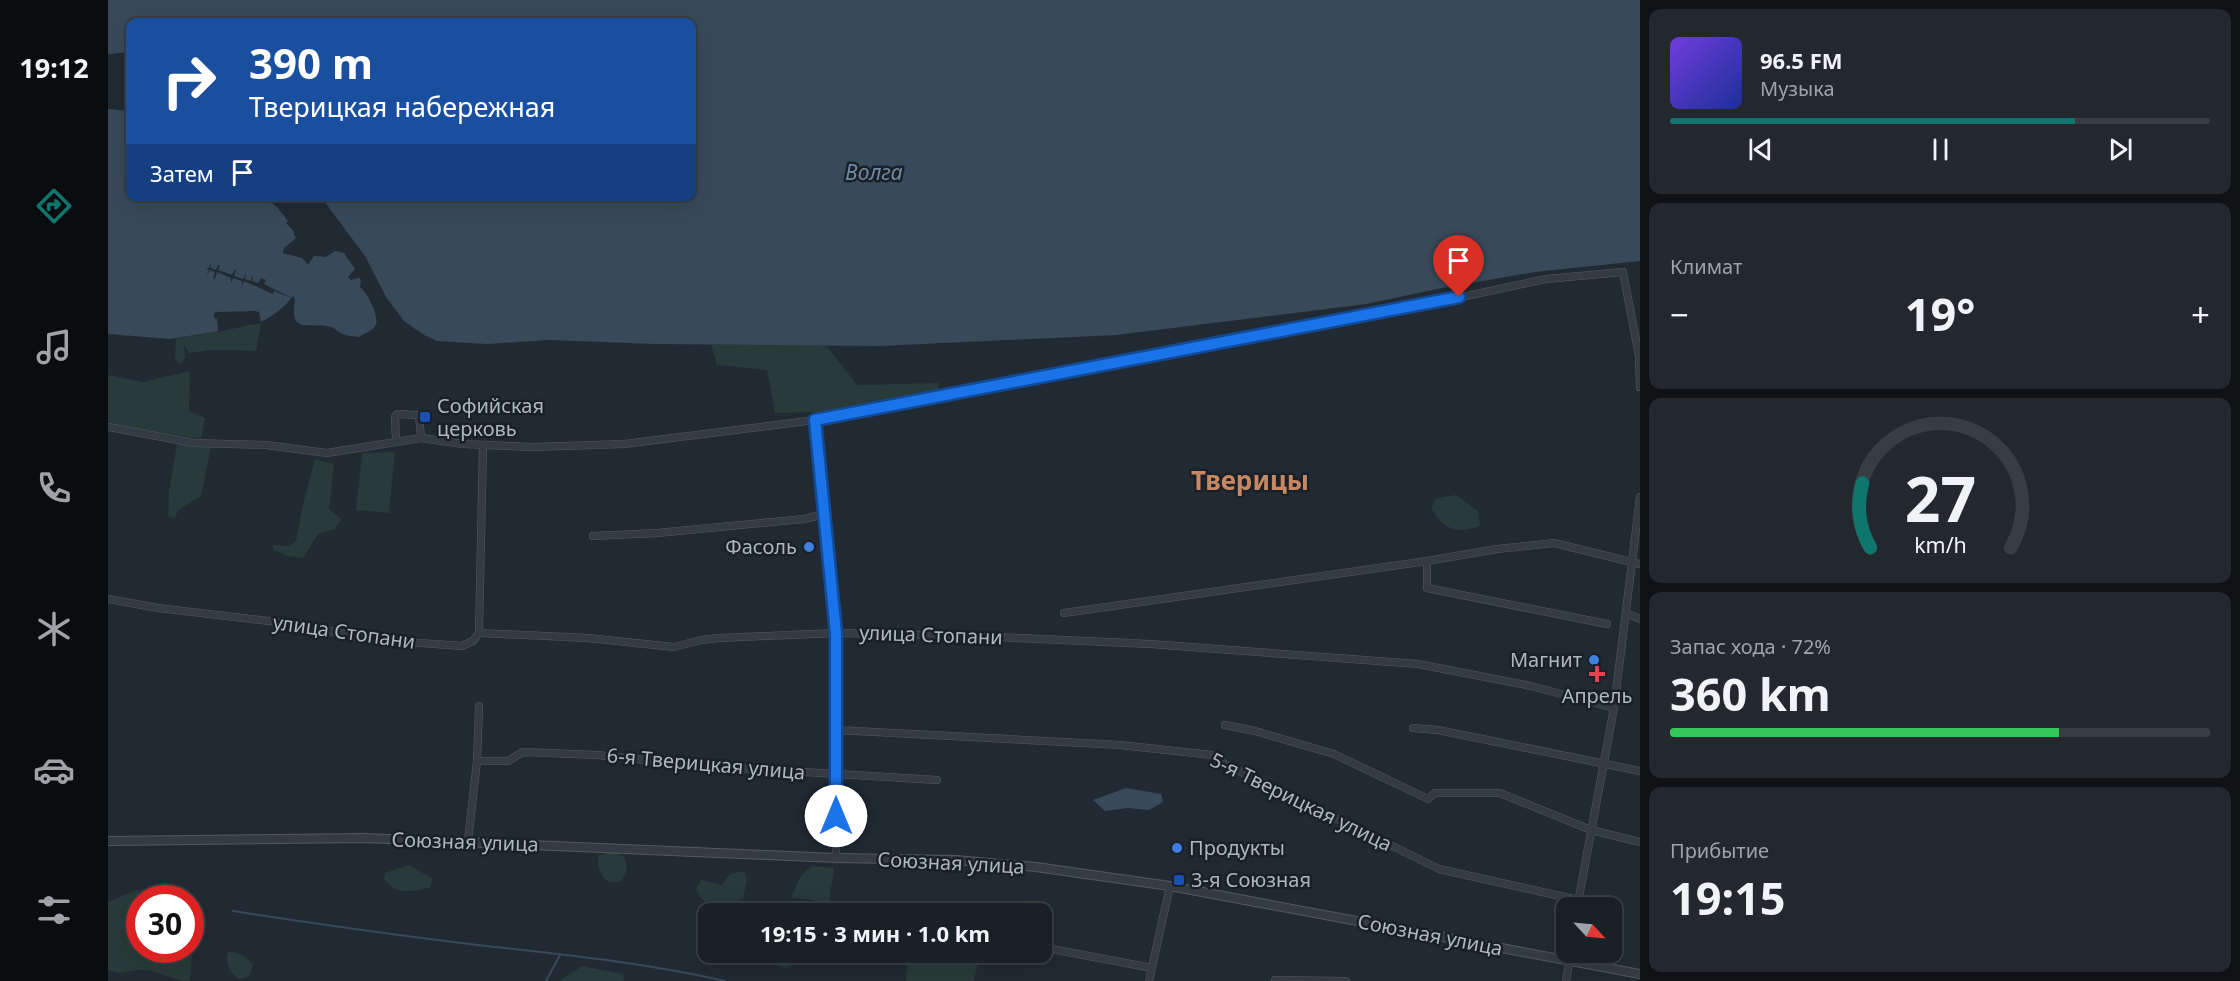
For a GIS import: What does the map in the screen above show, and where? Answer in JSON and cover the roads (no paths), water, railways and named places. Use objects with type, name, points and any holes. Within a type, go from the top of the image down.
[{"type":"street","points":[[108,428],[194,443],[266,446],[327,453],[421,438],[463,444],[532,447],[624,444],[815,420],[1415,307],[1546,279],[1623,272],[1639,356],[1640,387]]},
{"type":"street","points":[[396,441],[395,417],[397,414],[419,415],[421,438]]},
{"type":"street","points":[[815,420],[836,633],[836,858]]},
{"type":"street","points":[[479,633],[483,445]]},
{"type":"street","points":[[1579,897],[1614,708],[1626,613],[1637,563],[1640,497]]},
{"type":"street","points":[[592,536],[657,533],[804,519],[824,514]]},
{"type":"street","points":[[1064,613],[1497,549],[1554,543],[1637,563]]},
{"type":"street","points":[[1427,561],[1426,588],[1607,624]]},
{"type":"street","name":"улица Стопани","points":[[108,599],[158,608],[304,625],[365,639],[462,646],[473,641],[479,633],[588,638],[674,647],[719,638],[836,633],[975,636],[1150,644],[1418,664],[1531,686],[1614,708]]},
{"type":"street","points":[[1626,613],[1640,619]]},
{"type":"street","points":[[468,841],[477,762],[479,706]]},
{"type":"street","points":[[1225,725],[1255,730],[1334,754],[1428,799],[1435,793],[1500,793],[1591,830],[1640,843]]},
{"type":"street","points":[[1413,728],[1438,730],[1640,771]]},
{"type":"street","name":"5-я Тверицкая улица","points":[[836,730],[1120,745],[1212,755],[1223,763],[1439,869],[1556,898]]},
{"type":"street","name":"6-я Тверицкая улица","points":[[477,762],[508,761],[519,753],[530,752],[597,755],[703,766],[937,780]]},
{"type":"street","name":"Союзная улица","points":[[108,842],[365,838],[836,858],[956,860],[1036,867],[1170,886],[1556,955]]},
{"type":"street","points":[[1149,981],[1170,886]]},
{"type":"street","points":[[1052,950],[1152,968]]},
{"type":"street","points":[[1566,981],[1569,963]]},
{"type":"street","name":"Союзная улица","points":[[1595,963],[1640,974]]},
{"type":"street","points":[[1275,980],[1346,981]]},
{"type":"water","name":"Волга","points":[[108,0],[1640,0],[1640,261],[1535,272],[1366,304],[1116,335],[880,346],[655,344],[549,340],[487,344],[437,341],[404,321],[386,297],[365,256],[324,201],[696,201],[696,18],[126,18],[126,52],[108,54]]},
{"type":"water","points":[[108,109],[126,111],[126,201],[269,201],[288,221],[286,223],[296,238],[284,248],[283,253],[302,258],[308,265],[314,256],[326,257],[335,251],[344,253],[355,269],[348,277],[351,280],[359,278],[361,280],[360,287],[366,294],[376,318],[374,328],[359,337],[344,334],[331,327],[302,325],[295,318],[293,296],[273,315],[249,326],[171,339],[108,334]]},
{"type":"water","points":[[1126,788],[1161,794],[1163,802],[1149,810],[1128,808],[1105,811],[1093,800]]},
{"type":"waterway","points":[[233,911],[423,938],[606,960],[725,981]]},
{"type":"waterway","points":[[546,981],[560,955]]},
{"type":"place","name":"Софийская церковь","points":[[425,417]]},
{"type":"place","name":"Фасоль","points":[[809,547]]},
{"type":"place","name":"Магнит","points":[[1594,660]]},
{"type":"place","name":"Апрель","points":[[1597,674]]},
{"type":"place","name":"Продукты","points":[[1177,848]]},
{"type":"place","name":"3-я Союзная","points":[[1179,880]]},
{"type":"district","name":"Тверицы","points":[[1250,481]]}]
